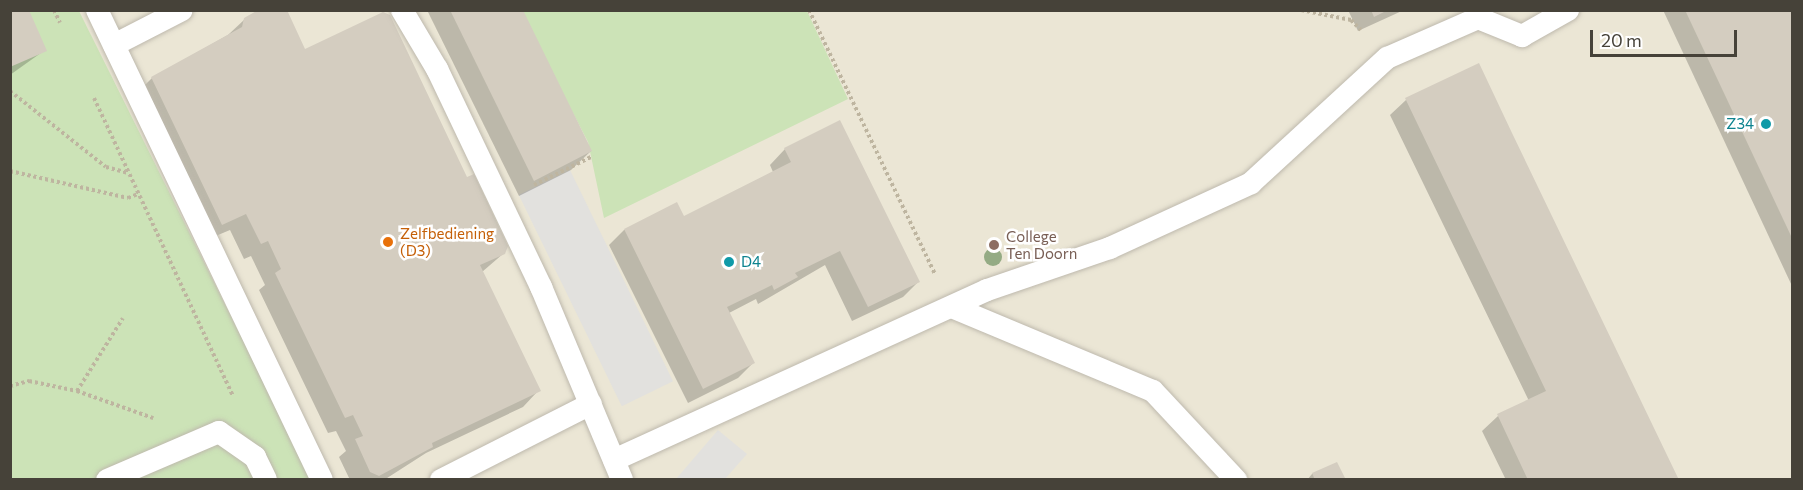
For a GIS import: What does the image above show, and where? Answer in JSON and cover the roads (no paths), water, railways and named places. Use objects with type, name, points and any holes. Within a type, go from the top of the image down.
[{"type":"lane","points":[[98,10],[322,480]]},
{"type":"lane","points":[[114,45],[182,10]]},
{"type":"lane","points":[[402,10],[437,69],[500,201],[618,470],[952,307],[1110,248],[1251,183],[1387,58],[1478,18],[1522,36],[1568,10]]},
{"type":"lane","points":[[952,307],[1153,391],[1236,480]]},
{"type":"lane","points":[[441,480],[591,404]]},
{"type":"lane","points":[[107,480],[219,432],[255,456],[266,480]]},
{"type":"place","name":"Z34","points":[[1766,124]]},
{"type":"place","name":"Zelfbediening (D3)","points":[[388,242]]},
{"type":"place","name":"College Ten Doorn","points":[[994,245]]},
{"type":"place","name":"D4","points":[[729,262]]}]
